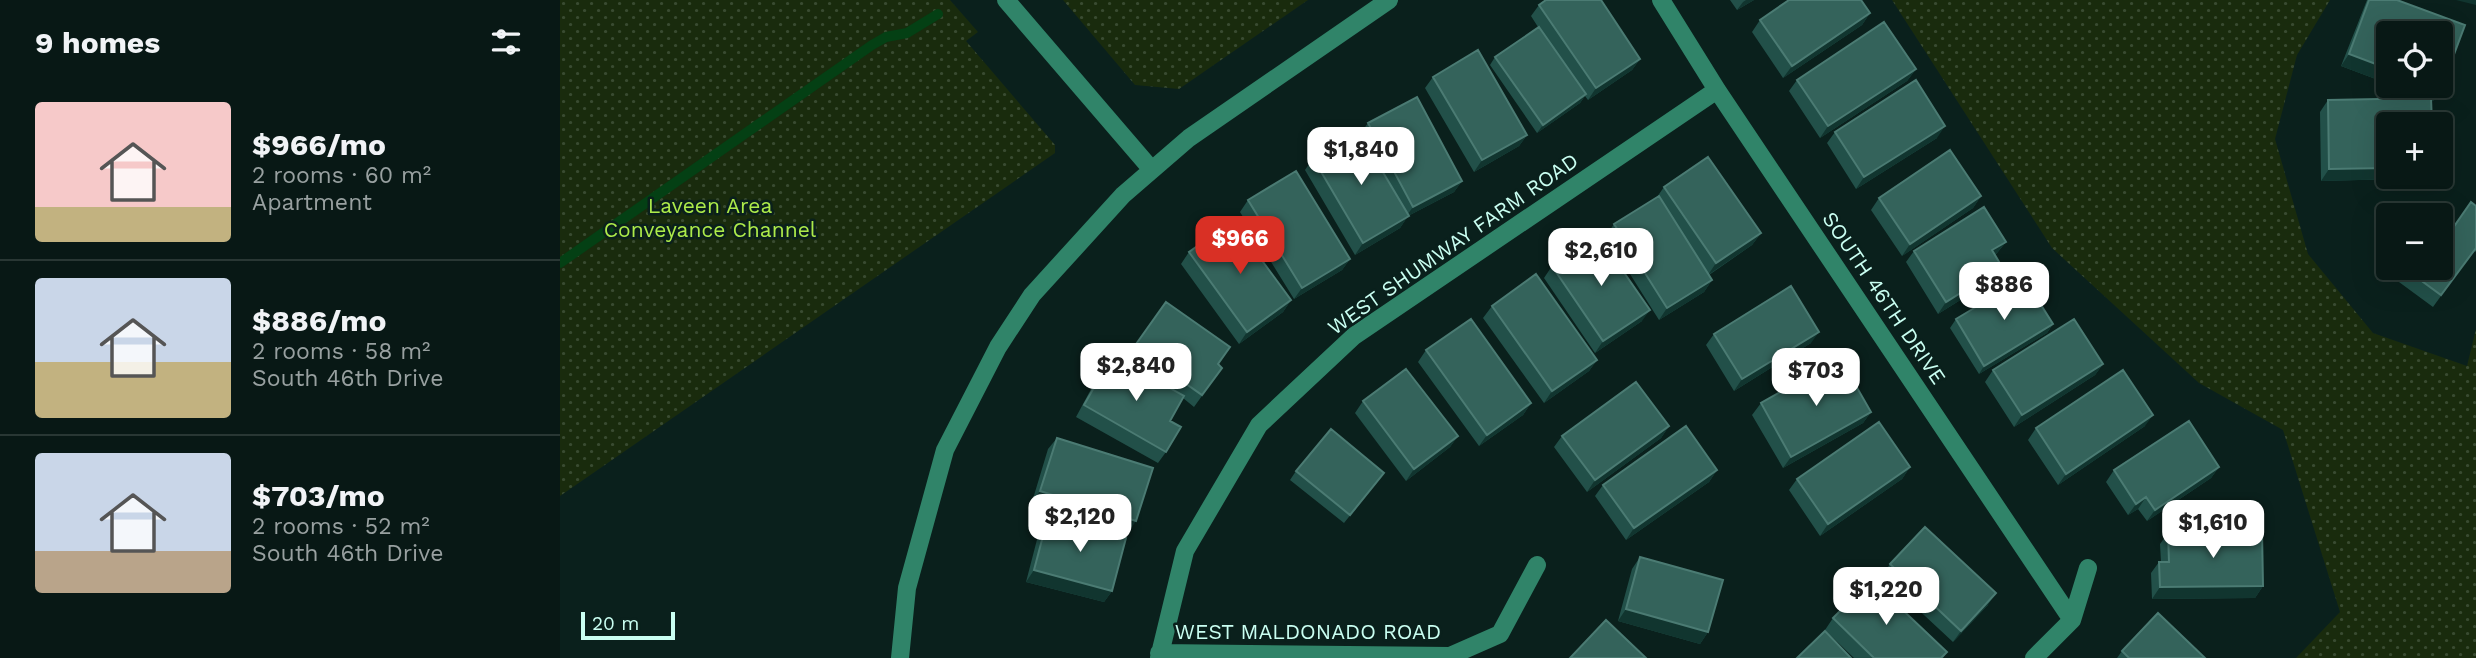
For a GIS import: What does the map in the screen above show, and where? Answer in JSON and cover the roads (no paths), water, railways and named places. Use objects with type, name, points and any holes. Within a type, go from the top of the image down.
[{"type":"street","points":[[1006,0],[1152,170]]},
{"type":"street","points":[[900,658],[906,588],[925,513],[945,450],[992,358],[1032,295],[1100,218],[1189,138],[1389,0]]},
{"type":"street","name":"SOUTH 46TH DRIVE","points":[[1661,0],[1717,90],[2072,620]]},
{"type":"street","name":"WEST SHUMWAY FARM ROAD","points":[[1159,656],[1185,551],[1259,425],[1354,336],[1717,90]]},
{"type":"street","name":"WEST MALDONADO ROAD","points":[[1159,656],[1450,656],[1500,634],[1537,565]]},
{"type":"street","points":[[2034,658],[2072,620],[2088,568]]},
{"type":"waterway","points":[[560,263],[872,45],[886,37],[907,33],[938,14]]},
{"type":"park label","name":"Laveen Area Conveyance Channel","points":[[710,218]]}]
